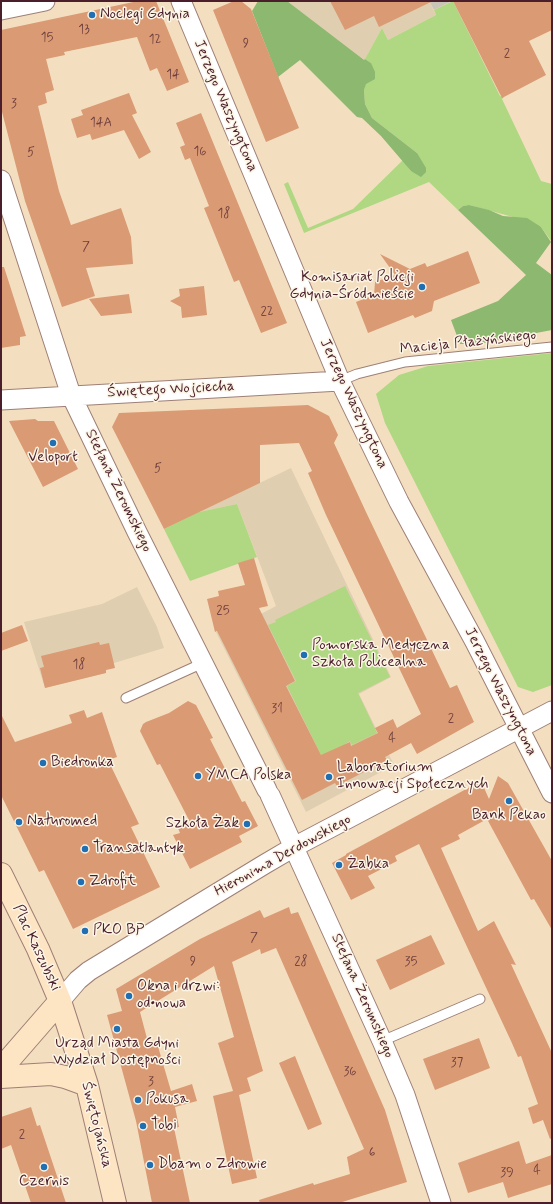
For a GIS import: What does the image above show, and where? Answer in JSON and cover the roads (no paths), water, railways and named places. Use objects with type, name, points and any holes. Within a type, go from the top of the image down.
[{"type":"street","points":[[7,6],[45,1]]},
{"type":"street","name":"Jerzego Waszyngtona","points":[[181,1],[340,381],[399,502],[475,642],[518,730],[552,793]]},
{"type":"street","name":"Stefana Żeromskiego","points":[[1,180],[71,395],[137,532],[268,792],[294,847],[405,1095],[441,1203]]},
{"type":"street","name":"Świętego Wojciecha","points":[[1,400],[340,381]]},
{"type":"street","name":"Hieronima Derdowskiego","points":[[60,1001],[78,980],[89,971],[294,847],[552,711]]},
{"type":"street","name":"Plac Kaszubski","points":[[1,874],[38,949],[60,1001]]},
{"type":"street","points":[[1,1069],[60,1001]]},
{"type":"street","name":"Świętojańska","points":[[60,1001],[87,1085],[115,1203]]},
{"type":"street","points":[[1,1077],[51,1074],[65,1077],[87,1085]]},
{"type":"lane","name":"Macieja Płażyńskiego","points":[[340,381],[357,374],[405,362],[552,347]]},
{"type":"lane","points":[[126,698],[203,663]]},
{"type":"lane","points":[[382,1041],[480,999]]},
{"type":"place","name":"Noclegi Gdynia","points":[[92,15]]},
{"type":"place","name":"Komisariat Policji Gdynia-Śródmieście","points":[[422,287]]},
{"type":"place","name":"Veloport","points":[[53,443]]},
{"type":"place","name":"Pomorska Medyczna Szkoła Policealna","points":[[304,655]]},
{"type":"place","name":"Biedronka","points":[[43,763]]},
{"type":"place","name":"YMCA Polska","points":[[198,776]]},
{"type":"place","name":"Laboratorium Innowacji Społecznych","points":[[329,777]]},
{"type":"place","name":"Bank Pekao","points":[[509,801]]},
{"type":"place","name":"Naturomed","points":[[19,822]]},
{"type":"place","name":"Szkoła Żak","points":[[247,824]]},
{"type":"place","name":"Transatlantyk","points":[[85,849]]},
{"type":"place","name":"Żabka","points":[[339,865]]},
{"type":"place","name":"Zdrofit","points":[[81,882]]},
{"type":"place","name":"PKO BP","points":[[85,931]]},
{"type":"place","name":"Okna i drzwi: od•nowa","points":[[129,996]]},
{"type":"place","name":"Urząd Miasta Gdyni Wydział Dostępności","points":[[117,1029]]},
{"type":"place","name":"Pokusa","points":[[138,1100]]},
{"type":"place","name":"Tobi","points":[[143,1126]]},
{"type":"place","name":"Dbam o Zdrowie","points":[[150,1165]]},
{"type":"place","name":"Czernis","points":[[44,1167]]}]
